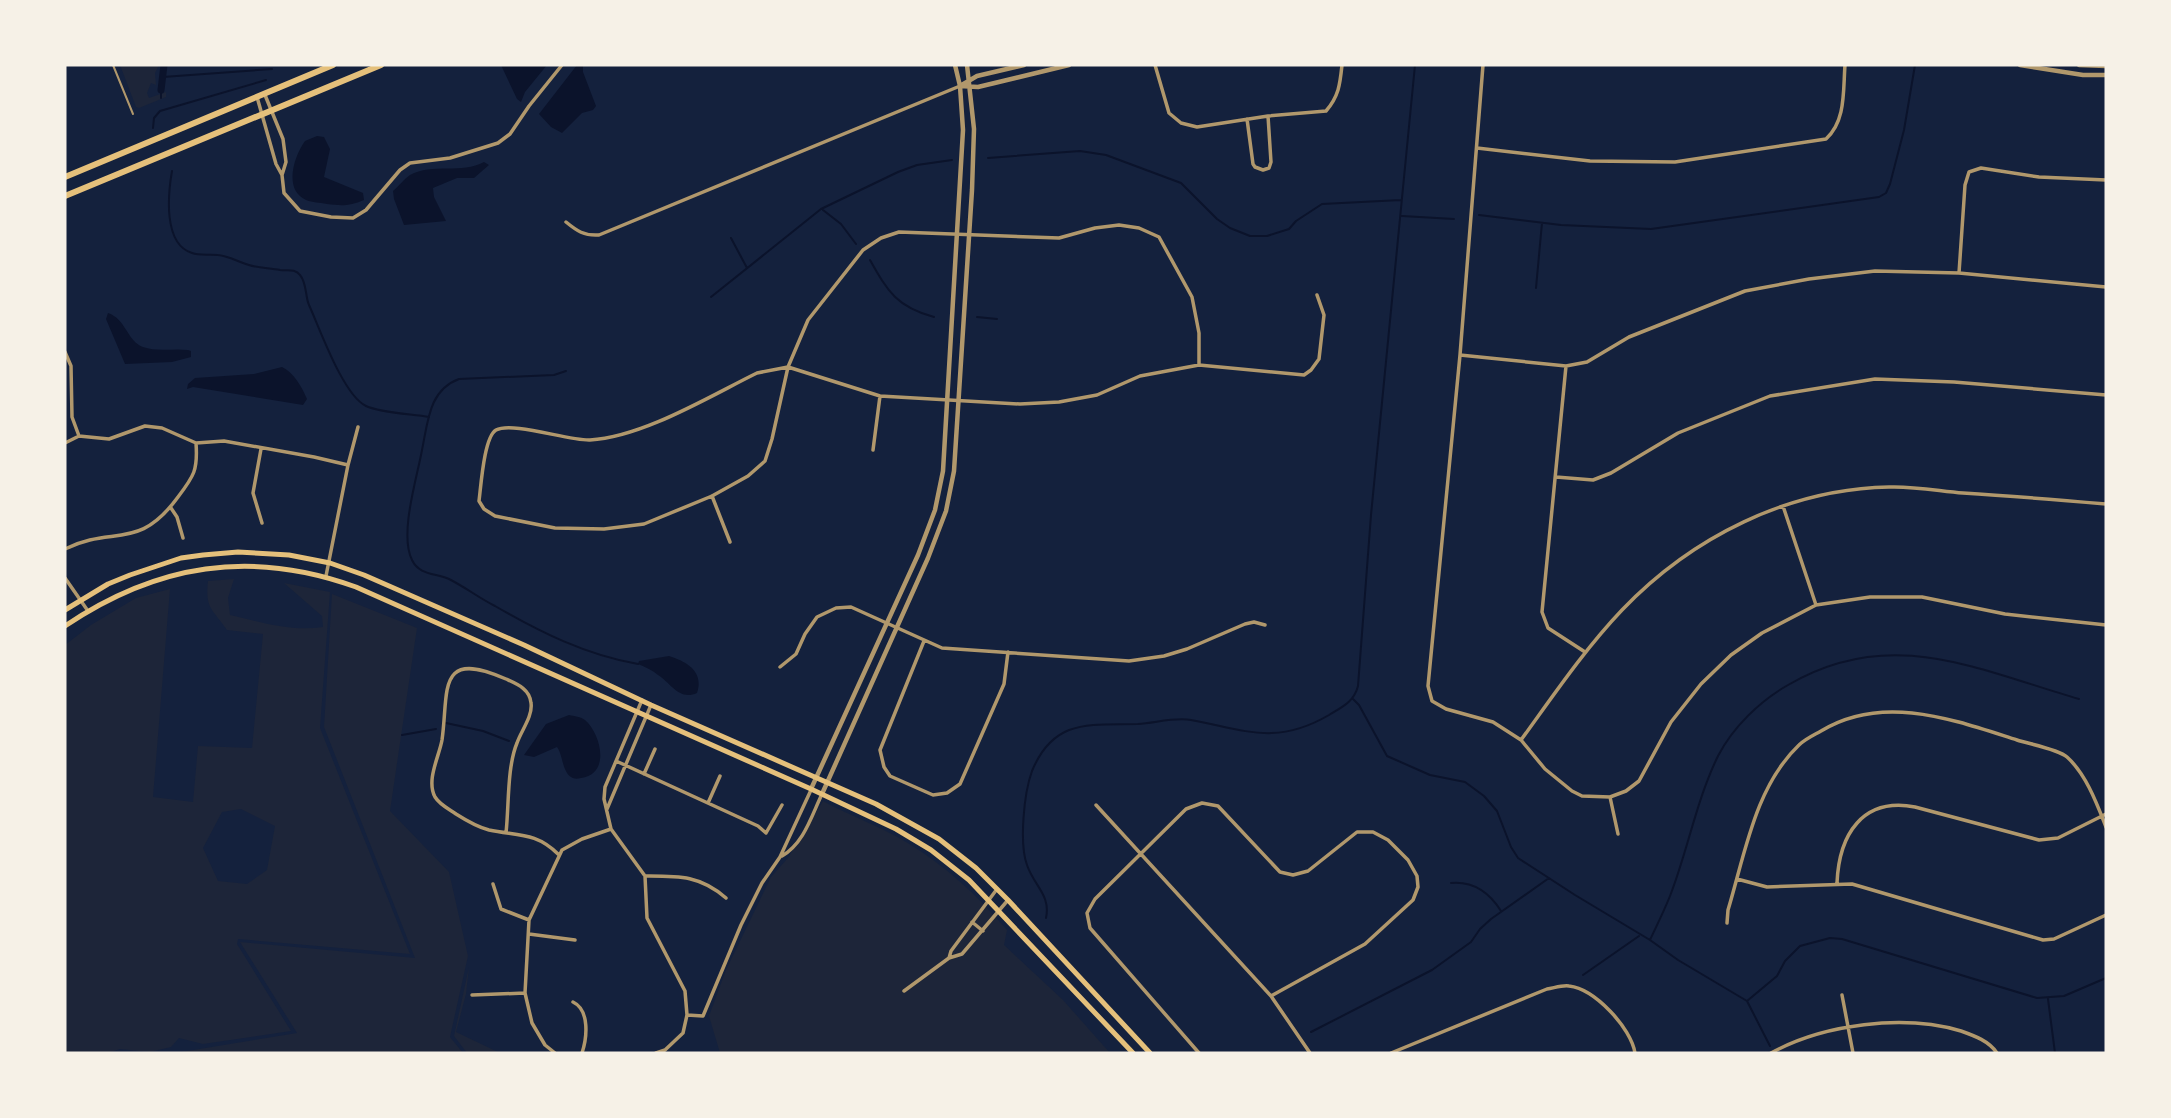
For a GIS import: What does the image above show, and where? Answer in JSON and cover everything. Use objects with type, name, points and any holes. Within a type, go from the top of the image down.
[{"type":"main road","points":[[65,177],[333,65]]},
{"type":"main road","points":[[65,196],[381,65]]},
{"type":"main road","points":[[65,610],[108,584],[130,575],[181,558],[203,555],[263,552],[330,563],[365,575],[905,818],[939,839],[976,868],[1150,1053]]},
{"type":"main road","points":[[65,626],[133,587],[181,572],[202,568],[259,565],[326,576],[398,605],[811,789],[896,829],[931,849],[969,880],[1133,1053]]},
{"type":"street","points":[[257,97],[276,164],[282,175],[284,193],[300,211],[353,218],[366,210],[400,170],[410,163],[450,158],[498,143],[510,134],[562,65]]},
{"type":"street","points":[[687,1015],[703,1016],[741,925],[762,883],[780,857],[817,777],[918,555],[934,510],[943,471],[963,130],[960,86],[955,65]]},
{"type":"street","points":[[780,857],[795,847],[828,782],[928,558],[946,511],[954,471],[974,129],[967,65]]},
{"type":"street","points":[[566,222],[588,236],[599,235],[960,86],[976,76],[1024,65]]},
{"type":"street","points":[[960,86],[971,88],[1069,65]]},
{"type":"street","points":[[1155,65],[1169,113],[1181,123],[1197,127],[1247,118],[1326,111],[1340,90],[1342,65]]},
{"type":"street","points":[[1483,65],[1460,355],[1428,686],[1432,701],[1446,709],[1493,722],[1521,740],[1545,769],[1572,791],[1582,796],[1610,797],[1626,791],[1639,781],[1671,722],[1701,684],[1731,655],[1762,633],[1816,605],[1870,597],[1922,597],[2005,614],[2106,625]]},
{"type":"street","points":[[1477,148],[1590,161],[1675,162],[1826,139],[1837,130],[1845,65]]},
{"type":"street","points":[[2020,65],[2084,75],[2106,75]]},
{"type":"street","points":[[2079,65],[2106,65]]},
{"type":"street","points":[[265,93],[283,139],[286,162],[282,175]]},
{"type":"street","points":[[1247,118],[1253,164],[1263,170],[1269,168],[1271,162],[1268,116]]},
{"type":"street","points":[[1959,272],[1965,185],[1969,172],[1981,168],[2039,177],[2106,180]]},
{"type":"street","points":[[1199,365],[1199,333],[1192,296],[1159,237],[1139,228],[1119,225],[1095,228],[1059,238],[899,232],[881,238],[863,250],[808,320],[788,368],[765,461],[748,476],[712,496],[644,524],[604,529],[555,528],[495,516],[484,509],[479,501],[489,437],[497,429],[512,428],[588,440],[612,436],[657,421],[757,373],[788,368],[880,396],[948,402],[1020,404],[1059,402],[1097,394],[1140,376],[1199,365],[1304,375],[1318,359],[1324,314],[1317,295]]},
{"type":"street","points":[[1460,355],[1566,366],[1587,362],[1629,337],[1745,291],[1809,279],[1875,271],[1959,272],[2106,287]]},
{"type":"street","points":[[65,352],[71,366],[71,406],[79,436]]},
{"type":"street","points":[[1566,366],[1542,612],[1548,628],[1585,652]]},
{"type":"street","points":[[1556,477],[1593,480],[1611,473],[1678,433],[1770,396],[1875,379],[1954,382],[2106,395]]},
{"type":"street","points":[[873,450],[880,396]]},
{"type":"street","points":[[65,443],[79,436],[109,439],[136,428],[155,426],[196,443],[224,441],[348,465]]},
{"type":"street","points":[[326,576],[358,427]]},
{"type":"street","points":[[65,549],[78,543],[128,535],[157,522],[171,508],[196,473],[196,443]]},
{"type":"street","points":[[261,449],[253,493],[262,523]]},
{"type":"street","points":[[1521,740],[1585,652],[1623,609],[1676,562],[1730,528],[1783,506],[1831,492],[1891,487],[2106,504]]},
{"type":"street","points":[[712,496],[730,542]]},
{"type":"street","points":[[1783,506],[1816,605]]},
{"type":"street","points":[[171,508],[177,517],[183,538]]},
{"type":"street","points":[[65,578],[88,611]]},
{"type":"street","points":[[780,667],[796,654],[817,617],[836,608],[851,607],[942,648],[1129,661],[1164,656],[1187,649],[1245,624],[1254,622],[1265,625]]},
{"type":"street","points":[[924,641],[880,750],[884,767],[890,776],[933,795],[947,793],[960,784],[1004,684],[1008,652]]},
{"type":"street","points":[[506,833],[513,756],[531,711],[530,696],[518,685],[484,669],[474,667],[461,670],[452,676],[447,685],[442,740],[432,782],[435,796],[442,805],[474,826],[506,833],[538,839],[558,855]]},
{"type":"street","points":[[642,701],[605,787],[604,799],[611,829],[645,876],[647,918],[685,991],[687,1015],[683,1033],[665,1050],[656,1053]]},
{"type":"street","points":[[607,809],[651,705]]},
{"type":"street","points":[[1727,923],[1728,910],[1756,814],[1778,770],[1800,744],[1832,724],[1865,713],[1916,712],[1954,720],[2065,755],[2080,774],[2104,816],[2106,827]]},
{"type":"street","points":[[644,774],[655,749]]},
{"type":"street","points":[[616,761],[758,826],[766,834],[782,805]]},
{"type":"street","points":[[708,804],[720,776]]},
{"type":"street","points":[[1610,797],[1618,834]]},
{"type":"street","points":[[1199,1053],[1090,928],[1087,913],[1095,899],[1186,809],[1202,803],[1218,806],[1280,872],[1293,875],[1308,871],[1357,832],[1373,832],[1388,839],[1408,860],[1417,876],[1418,887],[1413,900],[1365,944],[1271,996]]},
{"type":"street","points":[[1837,883],[1842,850],[1849,833],[1865,816],[1885,806],[1899,804],[1915,807],[2039,840],[2058,838],[2104,816]]},
{"type":"street","points":[[1096,805],[1271,996],[1310,1053]]},
{"type":"street","points":[[555,1053],[545,1045],[532,1023],[525,993],[529,920],[562,850],[582,839],[611,829]]},
{"type":"street","points":[[645,876],[681,876],[699,880],[726,898]]},
{"type":"street","points":[[1737,879],[1767,887],[1837,883],[1859,886],[2043,940],[2054,939],[2106,915]]},
{"type":"street","points":[[493,884],[500,909],[529,920]]},
{"type":"street","points":[[949,958],[951,951],[997,889]]},
{"type":"street","points":[[904,991],[949,958],[962,954],[1008,900]]},
{"type":"street","points":[[972,922],[983,931]]},
{"type":"street","points":[[529,934],[575,940]]},
{"type":"street","points":[[1391,1053],[1547,989],[1567,985],[1590,992],[1628,1032],[1635,1053]]},
{"type":"street","points":[[472,995],[525,993]]},
{"type":"street","points":[[1842,995],[1853,1053]]},
{"type":"street","points":[[573,1002],[578,1003],[581,1008],[584,1021],[586,1037],[582,1053]]},
{"type":"street","points":[[1771,1053],[1805,1039],[1849,1027],[1894,1022],[1939,1025],[1969,1034],[1991,1044],[1997,1053]]},
{"type":"lane","points":[[113,65],[133,114]]},
{"type":"shaded area","points":[[120,65],[159,65],[155,73],[156,85],[151,83],[147,93],[149,98],[166,92],[166,97],[136,107]]},
{"type":"shaded area","points":[[501,65],[547,65],[525,92],[521,102]]},
{"type":"shaded area","points":[[577,65],[583,65],[583,72],[596,106],[593,110],[582,113],[562,133],[551,127],[539,114]]},
{"type":"shaded area","points":[[317,136],[324,137],[330,149],[324,177],[363,193],[364,200],[337,205],[311,202],[299,195],[293,181],[294,164],[305,141]]},
{"type":"shaded area","points":[[484,162],[489,165],[474,178],[457,178],[433,188],[434,197],[446,221],[404,225],[393,191],[408,177],[419,171],[475,166]]},
{"type":"shaded area","points":[[108,313],[119,320],[133,340],[143,347],[188,350],[191,351],[191,357],[172,362],[125,364],[106,319]]},
{"type":"shaded area","points":[[282,367],[294,377],[303,390],[307,399],[303,405],[193,387],[187,389],[188,384],[195,378],[254,374]]},
{"type":"shaded area","points":[[234,579],[228,598],[230,615],[288,627],[323,627],[322,616],[284,583],[330,592],[320,728],[410,954],[238,939],[237,944],[291,1031],[203,1044],[179,1038],[171,1047],[150,1052],[120,1049],[108,1053],[65,1053],[65,645],[91,625],[136,598],[170,589],[153,797],[193,802],[198,746],[252,748],[263,634],[227,630],[209,603],[208,581]],"holes":[[[241,809],[275,826],[267,870],[247,884],[218,881],[203,848],[222,812]]]},
{"type":"shaded area","points":[[332,594],[417,628],[390,811],[449,872],[468,956],[450,1037],[463,1053],[175,1053],[297,1033],[240,942],[415,958],[324,727]]},
{"type":"shaded area","points":[[669,656],[693,669],[698,679],[697,693],[680,693],[656,673],[638,664],[639,661]]},
{"type":"shaded area","points":[[569,715],[583,719],[591,726],[599,743],[600,762],[597,769],[578,779],[568,774],[557,747],[534,757],[524,755],[546,724]]},
{"type":"shaded area","points":[[823,801],[906,842],[960,882],[1007,930],[1004,945],[1063,1000],[1110,1053],[720,1053],[709,1016],[726,970],[771,877],[788,858]]},
{"type":"shaded area","points":[[469,967],[466,994],[456,1032],[500,1053],[467,1053],[454,1036]]},
{"type":"waterway","points":[[161,90],[164,65]]},
{"type":"waterway","points":[[1046,918],[1044,897],[1027,865],[1023,831],[1029,780],[1041,754],[1051,741],[1063,733],[1089,725],[1138,724],[1178,719],[1244,731],[1276,733],[1310,725],[1338,709],[1356,692],[1415,65]]},
{"type":"waterway","points":[[1479,215],[1561,225],[1651,229],[1879,197],[1886,193],[1890,184],[1904,130],[1915,65]]},
{"type":"waterway","points":[[163,77],[272,69]]},
{"type":"waterway","points":[[153,128],[154,118],[160,111],[266,80]]},
{"type":"waterway","points":[[161,90],[161,98]]},
{"type":"waterway","points":[[988,158],[1080,151],[1106,155],[1181,183],[1217,219],[1250,236],[1267,236],[1289,229],[1296,221],[1322,204],[1401,200]]},
{"type":"waterway","points":[[711,297],[821,209],[898,172],[917,165],[952,160]]},
{"type":"waterway","points":[[172,171],[170,217],[176,240],[183,248],[195,254],[222,256],[253,266],[298,273],[304,282],[309,305],[333,360],[357,399],[366,406],[380,410],[429,417]]},
{"type":"waterway","points":[[823,210],[841,224],[856,244]]},
{"type":"waterway","points":[[1402,216],[1454,219]]},
{"type":"waterway","points":[[1536,288],[1542,223]]},
{"type":"waterway","points":[[731,238],[747,268]]},
{"type":"waterway","points":[[870,260],[895,297],[911,308],[934,317]]},
{"type":"waterway","points":[[977,317],[997,319]]},
{"type":"waterway","points":[[566,371],[554,375],[459,379],[441,391],[426,428],[410,506],[408,549],[419,568],[449,579],[529,625],[582,649],[638,664]]},
{"type":"waterway","points":[[1650,940],[1670,896],[1704,790],[1718,756],[1731,735],[1748,716],[1788,685],[1826,667],[1862,658],[1898,655],[1933,658],[1969,666],[2079,699]]},
{"type":"waterway","points":[[1353,699],[1387,756],[1430,775],[1465,782],[1484,796],[1497,811],[1518,858],[1747,1001],[1777,976],[1785,961],[1800,946],[1830,938],[1842,939],[2037,998],[2064,996],[2106,978]]},
{"type":"waterway","points":[[446,723],[483,731],[509,741]]},
{"type":"waterway","points":[[402,735],[436,729]]},
{"type":"waterway","points":[[1311,1032],[1432,970],[1471,942],[1491,919],[1549,878]]},
{"type":"waterway","points":[[1451,883],[1480,889],[1501,911]]},
{"type":"waterway","points":[[1583,975],[1639,936]]},
{"type":"waterway","points":[[2048,999],[2055,1053]]},
{"type":"waterway","points":[[1747,1001],[1770,1046]]}]
